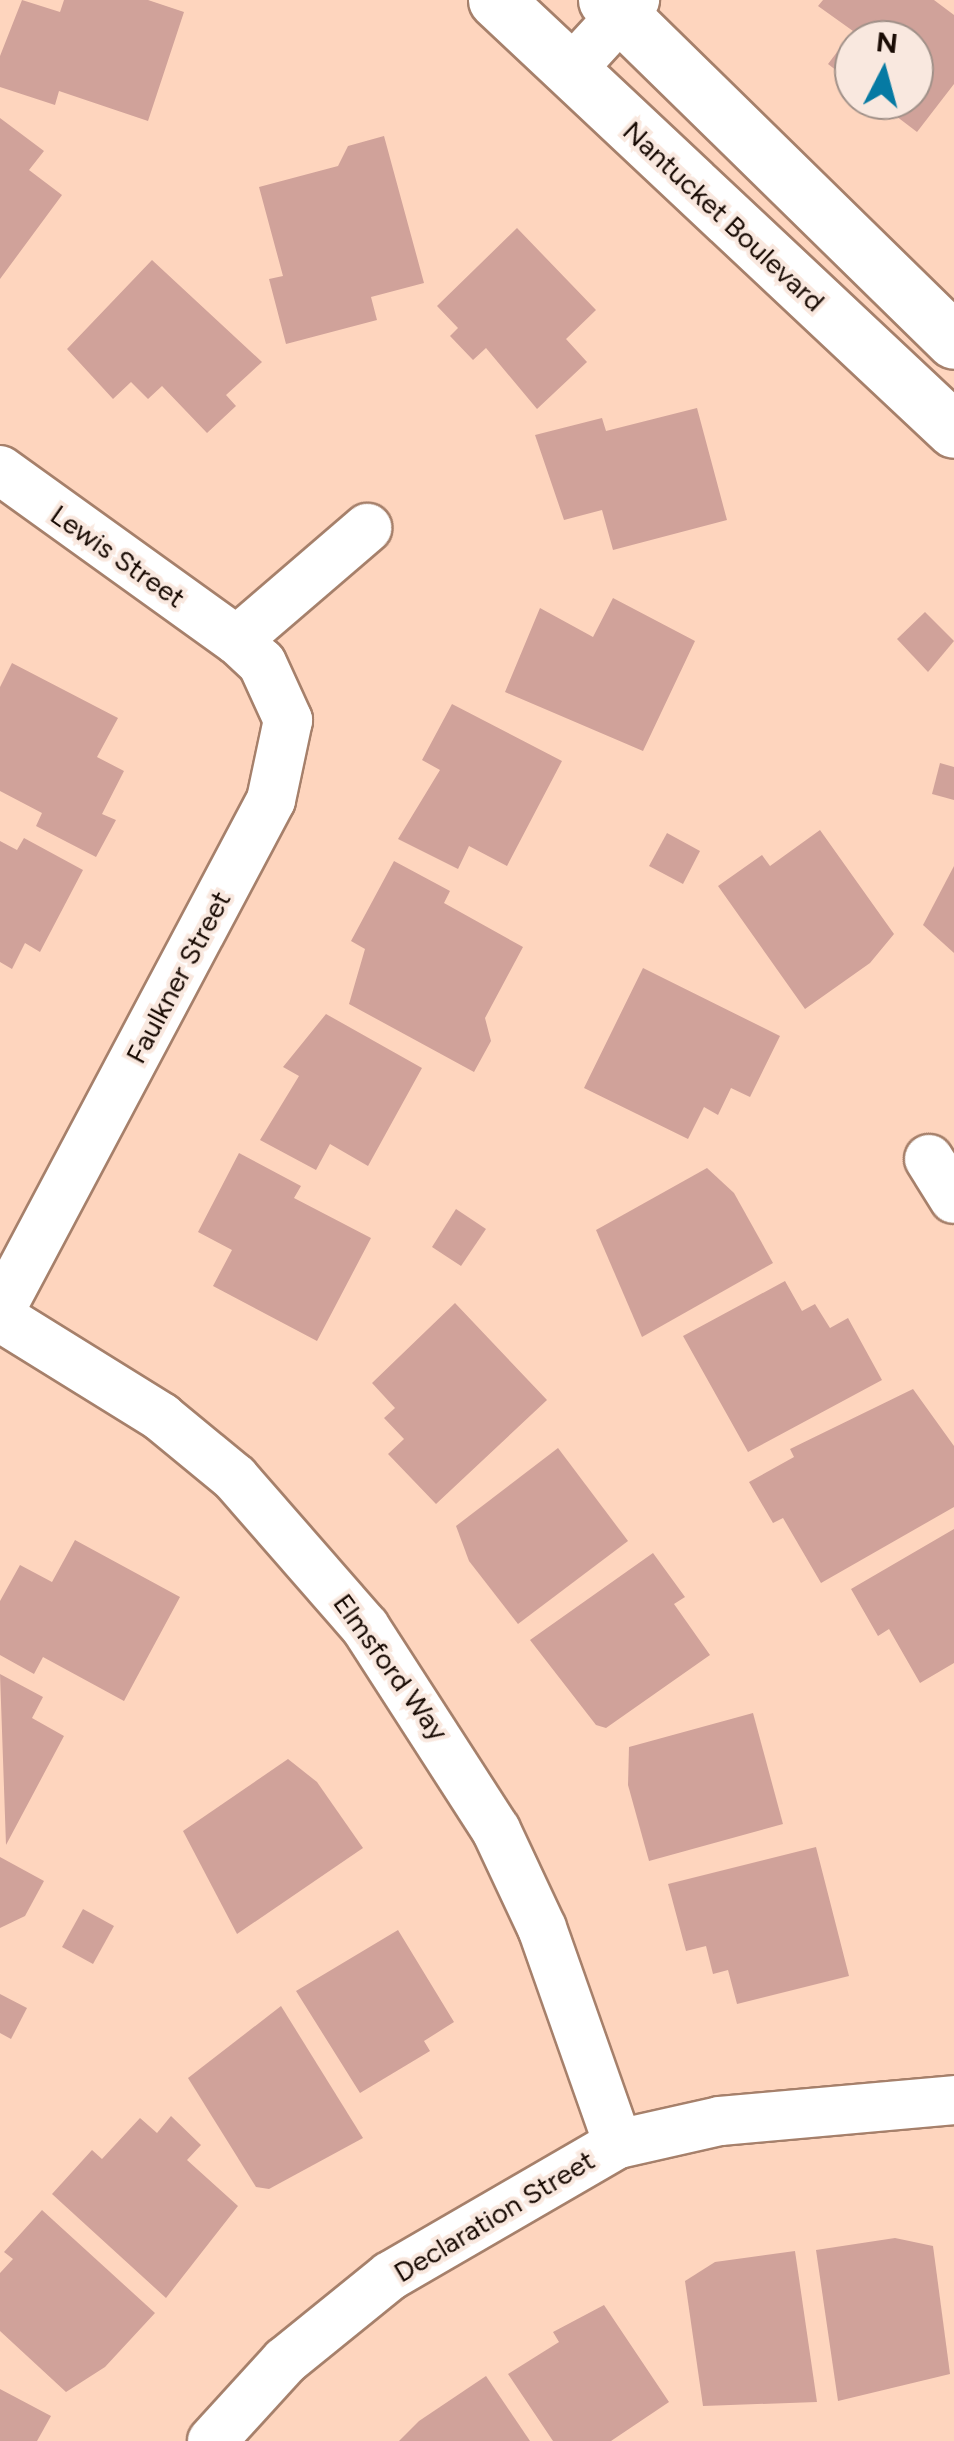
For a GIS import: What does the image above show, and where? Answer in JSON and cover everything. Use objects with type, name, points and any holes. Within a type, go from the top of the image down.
[{"type":"street","name":"Nantucket Boulevard","points":[[496,0],[954,430]]},
{"type":"street","points":[[569,72],[621,5],[954,341]]},
{"type":"street","name":"Lewis Street","points":[[0,470],[238,640]]},
{"type":"street","points":[[238,640],[366,528]]},
{"type":"street","name":"Faulkner Street","points":[[0,1314],[285,764],[288,720],[278,692],[238,640]]},
{"type":"street","points":[[929,1159],[954,1200]]},
{"type":"street","name":"Elmsford Way","points":[[0,1314],[162,1417],[234,1478],[365,1627],[496,1830],[542,1928],[618,2144]]},
{"type":"street","name":"Declaration Street","points":[[212,2441],[285,2361],[390,2276],[618,2144],[720,2121],[954,2100]]},
{"type":"building","points":[[22,0],[60,12],[64,0],[148,0],[184,12],[148,121],[59,91],[55,105],[0,87],[0,56]]},
{"type":"building","points":[[823,0],[934,0],[954,15],[954,84],[934,110],[934,20],[838,20],[818,6]]},
{"type":"building","points":[[0,118],[44,151],[29,170],[62,195],[0,279]]},
{"type":"building","points":[[901,120],[926,120],[917,132]]},
{"type":"building","points":[[384,136],[424,283],[371,297],[377,320],[286,344],[269,279],[283,276],[259,187],[338,166],[348,146]]},
{"type":"building","points":[[517,228],[596,310],[566,339],[587,362],[537,409],[486,348],[473,360],[450,336],[458,328],[437,306]]},
{"type":"building","points":[[152,260],[262,362],[226,395],[236,406],[207,433],[162,386],[148,399],[131,382],[113,399],[67,349]]},
{"type":"building","points":[[697,408],[727,520],[613,550],[602,510],[564,520],[535,435],[602,418],[606,431]]},
{"type":"building","points":[[613,598],[695,641],[643,751],[505,692],[540,608],[593,637]]},
{"type":"building","points":[[925,612],[954,641],[928,672],[897,639]]},
{"type":"building","points":[[12,663],[118,718],[97,757],[124,771],[102,814],[116,820],[96,857],[36,826],[42,813],[0,791],[0,687]]},
{"type":"building","points":[[452,704],[562,761],[507,866],[469,846],[458,869],[398,839],[440,770],[422,760]]},
{"type":"building","points":[[940,763],[954,767],[954,800],[932,794]]},
{"type":"building","points":[[820,830],[894,934],[870,963],[805,1009],[718,886],[762,855],[770,866]]},
{"type":"building","points":[[667,833],[700,851],[683,884],[649,866]]},
{"type":"building","points":[[24,838],[83,870],[40,952],[25,943],[12,969],[0,962],[0,841],[17,850]]},
{"type":"building","points":[[394,861],[450,891],[444,903],[523,947],[485,1018],[491,1041],[474,1072],[349,1004],[365,949],[351,941]]},
{"type":"building","points":[[954,866],[954,953],[923,925]]},
{"type":"building","points":[[643,968],[780,1036],[750,1097],[731,1088],[718,1115],[704,1107],[688,1139],[584,1088]]},
{"type":"building","points":[[326,1014],[422,1068],[368,1166],[330,1144],[316,1170],[260,1140],[299,1076],[283,1067]]},
{"type":"building","points":[[239,1153],[301,1186],[294,1198],[371,1238],[317,1341],[213,1286],[232,1250],[198,1232]]},
{"type":"building","points":[[707,1168],[734,1193],[773,1263],[642,1337],[596,1230]]},
{"type":"building","points":[[456,1209],[486,1229],[461,1266],[432,1247]]},
{"type":"building","points":[[785,1281],[802,1311],[815,1304],[830,1328],[848,1318],[882,1380],[748,1452],[683,1336]]},
{"type":"building","points":[[455,1303],[547,1400],[436,1504],[388,1454],[404,1439],[384,1418],[395,1408],[372,1383]]},
{"type":"building","points":[[913,1389],[954,1446],[954,1507],[821,1583],[783,1518],[773,1523],[749,1482],[794,1457],[790,1449]]},
{"type":"building","points":[[558,1448],[628,1541],[518,1624],[469,1561],[456,1526]]},
{"type":"building","points":[[954,1529],[954,1663],[920,1683],[889,1629],[878,1636],[851,1589]]},
{"type":"building","points":[[75,1540],[180,1597],[124,1701],[43,1657],[34,1674],[0,1655],[0,1601],[20,1565],[52,1582]]},
{"type":"building","points":[[653,1553],[685,1597],[674,1604],[710,1655],[606,1728],[596,1725],[530,1640]]},
{"type":"building","points":[[0,1674],[43,1697],[32,1718],[64,1736],[6,1845]]},
{"type":"building","points":[[753,1713],[783,1824],[649,1861],[628,1785],[629,1747]]},
{"type":"building","points":[[288,1759],[317,1782],[363,1848],[237,1934],[183,1831]]},
{"type":"building","points":[[816,1847],[849,1976],[737,2004],[728,1970],[713,1974],[706,1946],[686,1951],[668,1884]]},
{"type":"building","points":[[0,1857],[44,1881],[25,1916],[0,1928]]},
{"type":"building","points":[[83,1909],[114,1926],[93,1964],[62,1947]]},
{"type":"building","points":[[398,1930],[454,2022],[424,2041],[430,2051],[360,2093],[296,1991]]},
{"type":"building","points":[[0,1994],[27,2008],[11,2039],[0,2033]]},
{"type":"building","points":[[281,2006],[363,2138],[269,2189],[256,2187],[188,2078]]},
{"type":"building","points":[[171,2116],[201,2145],[187,2160],[238,2206],[166,2298],[52,2194],[92,2150],[102,2159],[140,2118],[157,2133]]},
{"type":"building","points":[[42,2210],[155,2313],[105,2367],[66,2392],[0,2331],[0,2273],[13,2259],[4,2252]]},
{"type":"building","points":[[895,2238],[933,2246],[950,2374],[838,2401],[816,2250]]},
{"type":"building","points":[[795,2251],[817,2402],[703,2406],[685,2281],[715,2262]]},
{"type":"building","points":[[604,2305],[669,2402],[611,2441],[553,2441],[508,2374],[559,2342],[553,2332]]},
{"type":"building","points":[[486,2376],[530,2441],[399,2441],[419,2421]]},
{"type":"building","points":[[0,2389],[51,2416],[37,2441],[0,2441]]}]
